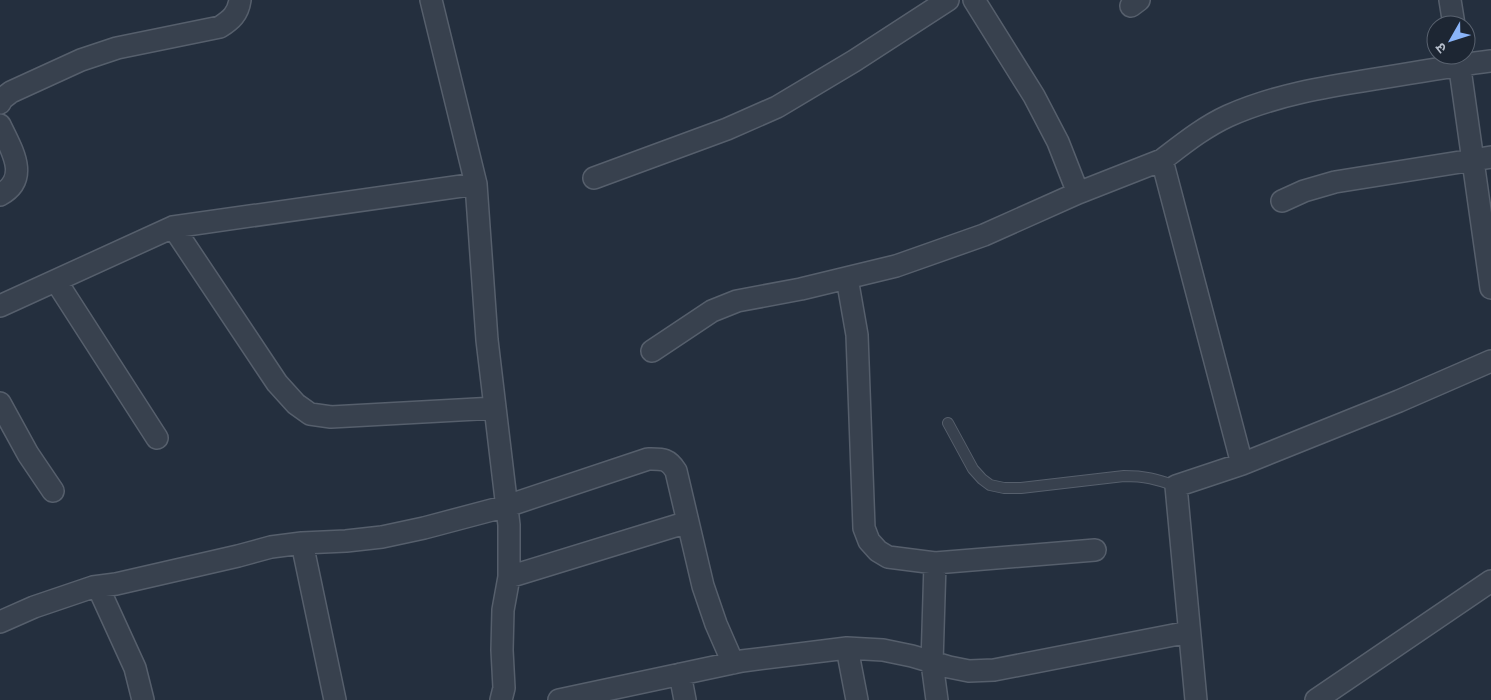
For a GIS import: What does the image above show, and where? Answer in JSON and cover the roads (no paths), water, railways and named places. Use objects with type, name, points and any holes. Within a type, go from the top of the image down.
[{"type":"street","points":[[0,102],[11,92],[81,60],[117,48],[220,27],[231,20],[239,7],[240,0]]},
{"type":"street","points":[[431,0],[476,184],[487,340],[509,525],[509,577],[503,610],[502,650],[504,688],[501,700]]},
{"type":"street","points":[[594,178],[727,129],[777,107],[854,61],[948,0]]},
{"type":"street","points":[[974,0],[1034,96],[1058,142],[1078,193]]},
{"type":"street","points":[[1450,0],[1452,15]]},
{"type":"street","points":[[1476,61],[1491,61]]},
{"type":"street","points":[[652,350],[712,310],[737,301],[766,294],[801,290],[896,266],[984,235],[1078,193],[1162,160],[1193,137],[1226,117],[1254,105],[1289,94],[1434,65]]},
{"type":"street","points":[[1460,65],[1482,159],[1491,288]]},
{"type":"street","points":[[0,125],[14,155],[17,172],[16,181],[8,191],[0,195]]},
{"type":"street","points":[[1282,201],[1304,191],[1335,182],[1482,159]]},
{"type":"street","points":[[1162,160],[1242,464]]},
{"type":"street","points":[[0,306],[174,227],[476,184]]},
{"type":"street","points":[[174,227],[277,383],[296,404],[310,414],[331,417],[495,408]]},
{"type":"street","points":[[848,278],[857,334],[864,528],[869,541],[878,552],[888,557],[935,563],[1095,550]]},
{"type":"street","points":[[56,281],[157,438]]},
{"type":"street","points":[[1196,700],[1176,486],[1242,464],[1399,401],[1491,361]]},
{"type":"street","points":[[0,403],[28,454],[54,491]]},
{"type":"street","points":[[0,622],[34,607],[98,587],[271,547],[302,542],[346,541],[382,537],[424,528],[507,506],[648,459],[662,459],[671,463],[676,471],[703,586],[716,624],[733,662]]},
{"type":"street","points":[[509,577],[688,522]]},
{"type":"street","points":[[302,542],[335,700]]},
{"type":"street","points":[[935,563],[932,663],[938,700]]},
{"type":"street","points":[[1316,700],[1491,581]]},
{"type":"street","points":[[98,587],[135,668],[143,700]]},
{"type":"street","points":[[559,700],[733,662],[846,648],[884,650],[969,671],[994,670],[1189,632]]},
{"type":"street","points":[[846,648],[857,700]]},
{"type":"street","points":[[680,674],[685,700]]},
{"type":"lane","points":[[948,423],[973,469],[990,485],[1004,488],[1021,488],[1124,476],[1139,476],[1176,486]]}]
